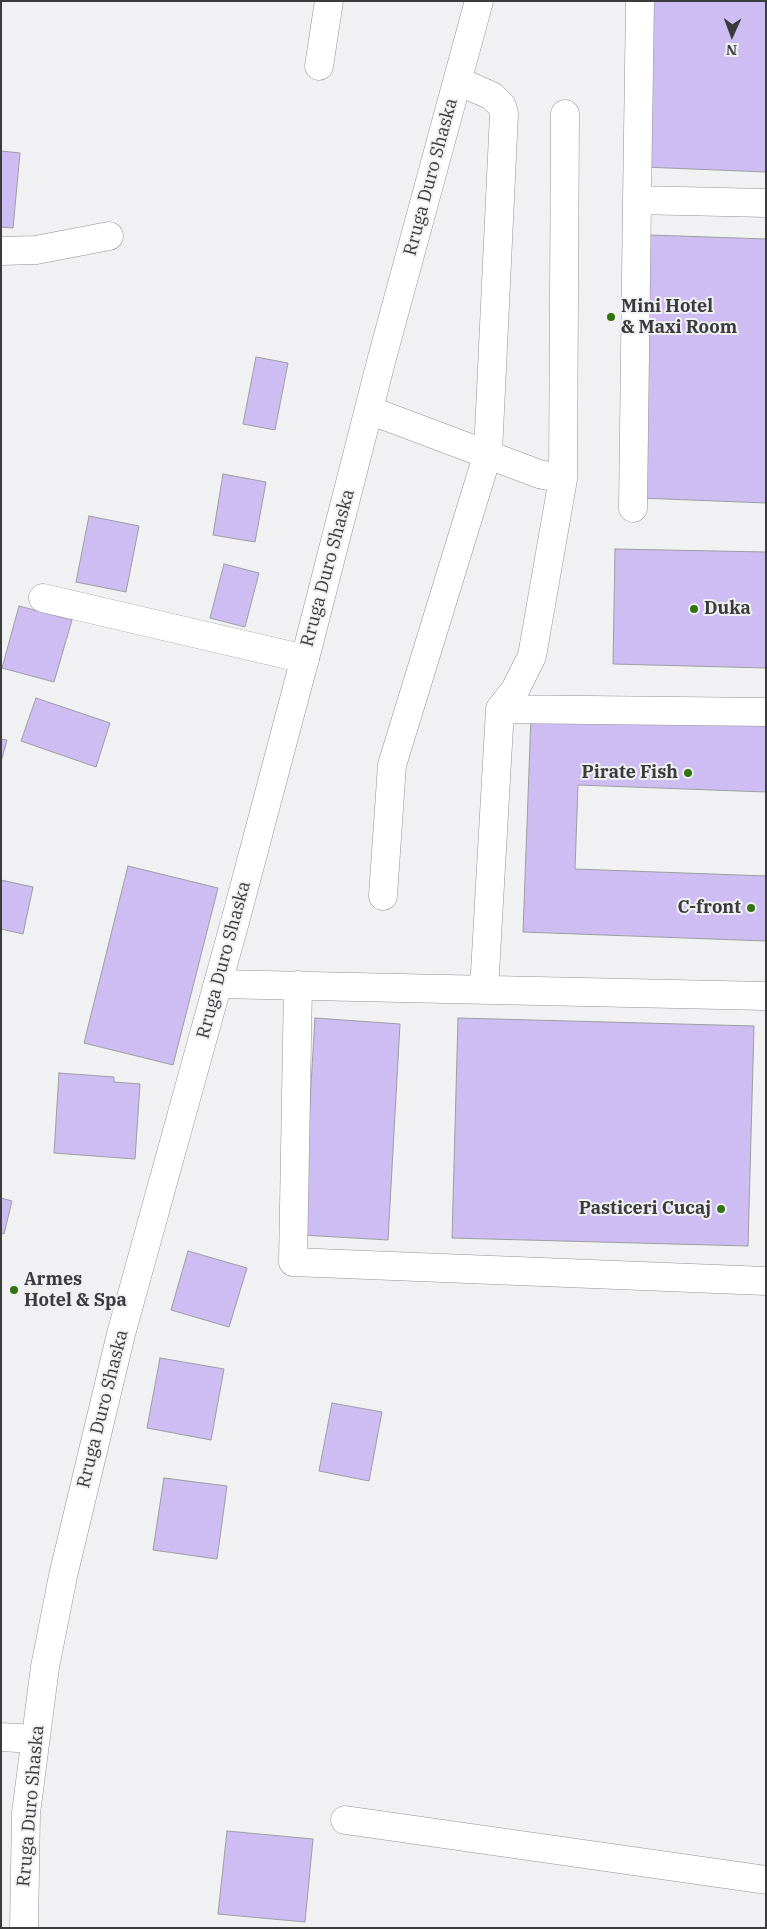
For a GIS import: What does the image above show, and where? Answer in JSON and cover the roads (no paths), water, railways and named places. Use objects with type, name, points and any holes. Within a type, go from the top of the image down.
[{"type":"main road","points":[[319,66],[329,1]]},
{"type":"main road","name":"Rruga Duro Shaska","points":[[24,1928],[26,1813],[46,1667],[63,1576],[121,1334],[218,984],[479,1]]},
{"type":"main road","points":[[633,508],[640,1]]},
{"type":"main road","points":[[383,896],[392,765],[488,453],[504,114],[502,106],[492,96],[458,81]]},
{"type":"main road","points":[[484,990],[500,709],[515,690],[532,656],[563,479],[565,114]]},
{"type":"main road","points":[[638,200],[766,203]]},
{"type":"main road","points":[[1,251],[36,250],[109,236]]},
{"type":"main road","points":[[369,410],[488,453],[538,474],[563,479]]},
{"type":"main road","points":[[43,598],[305,658]]},
{"type":"main road","points":[[500,709],[766,712]]},
{"type":"main road","points":[[218,984],[766,996]]},
{"type":"main road","points":[[298,985],[293,1262],[766,1281]]},
{"type":"main road","points":[[1,1737],[35,1739]]},
{"type":"main road","points":[[345,1820],[766,1880]]},
{"type":"place","name":"Mini Hotel & Maxi Room","points":[[611,317]]},
{"type":"place","name":"Duka","points":[[694,609]]},
{"type":"place","name":"Pirate Fish","points":[[688,773]]},
{"type":"place","name":"C-front","points":[[751,908]]},
{"type":"place","name":"Pasticeri Cucaj","points":[[721,1209]]},
{"type":"place","name":"Armes Hotel & Spa","points":[[14,1290]]}]
